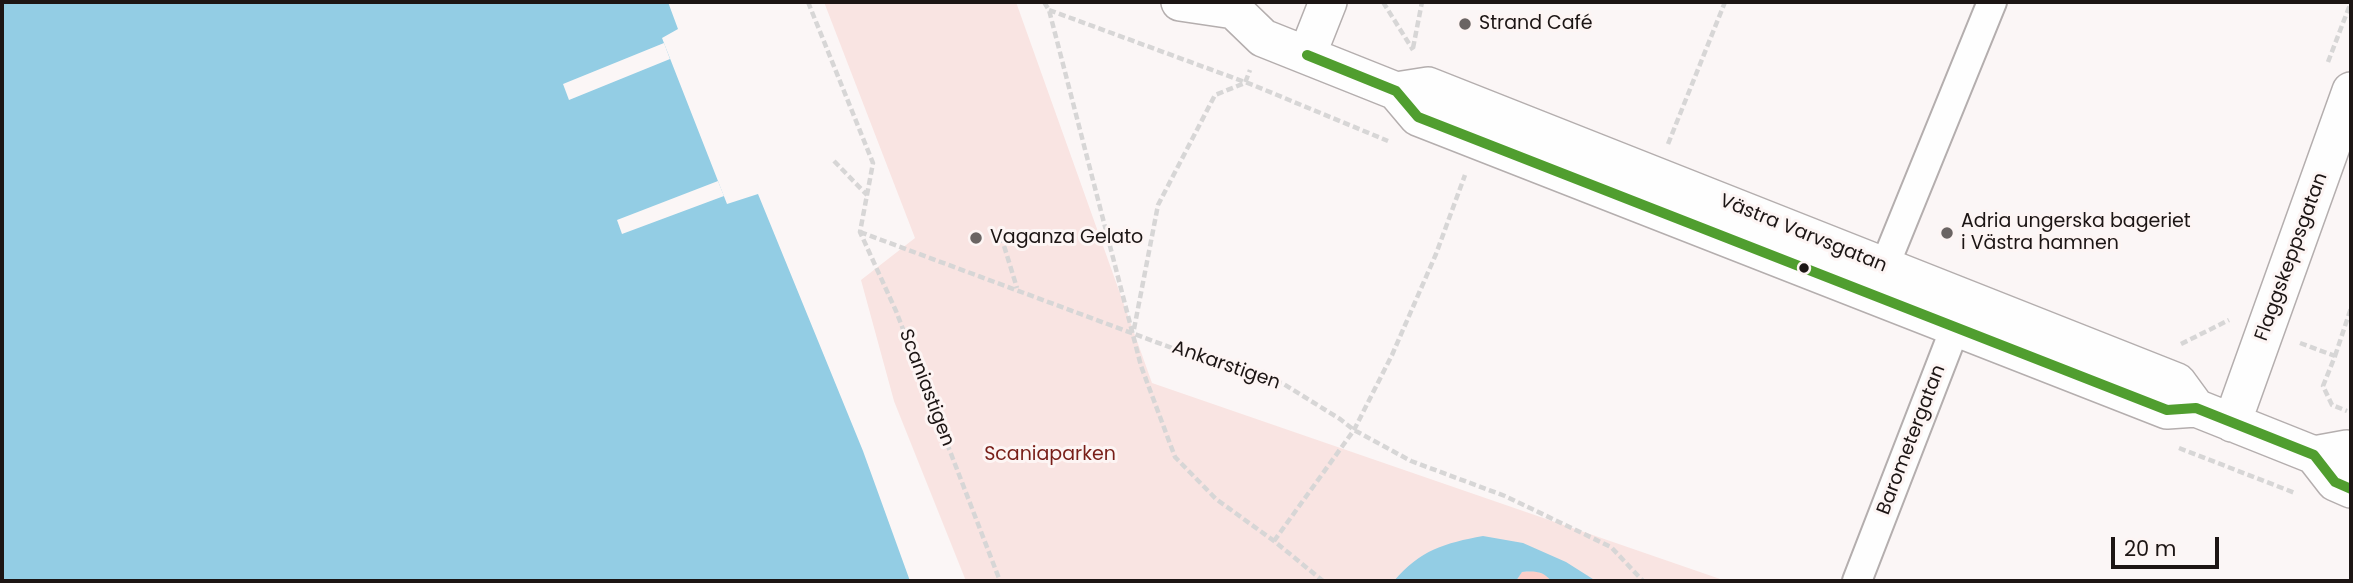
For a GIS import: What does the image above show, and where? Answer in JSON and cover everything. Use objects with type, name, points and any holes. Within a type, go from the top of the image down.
[{"type":"street","points":[[1180,2],[1234,10],[1263,38],[1307,55],[1328,2]]},
{"type":"street","points":[[1878,281],[1992,2]]},
{"type":"street","name":"Västra Varvsgatan","points":[[1307,55],[1396,91],[1428,86],[1878,281],[1961,313],[2167,410],[2196,408],[2314,455]]},
{"type":"street","name":"Flaggskeppsgatan","points":[[2232,423],[2345,127],[2351,91]]},
{"type":"street","name":"Barometergatan","points":[[1857,581],[1961,313]]},
{"type":"street","points":[[2351,450],[2314,455],[2335,482],[2351,489]]},
{"type":"path","points":[[808,2],[873,163],[860,232]]},
{"type":"path","points":[[1044,2],[1052,23],[1149,391],[1175,457],[1216,499],[1274,541],[1322,581]]},
{"type":"path","points":[[1666,148],[1725,2]]},
{"type":"path","points":[[1133,333],[1158,205],[1215,95],[1245,83]]},
{"type":"path","points":[[834,161],[867,195]]},
{"type":"path","points":[[1274,541],[1354,430],[1392,355],[1436,254],[1466,172]]},
{"type":"path","name":"Ankarstigen","points":[[860,232],[1215,364],[1282,383],[1354,430],[1411,461],[1505,496],[1611,547],[1643,581]]},
{"type":"path","name":"Scaniastigen","points":[[860,232],[896,311],[1000,581]]},
{"type":"path","points":[[1001,236],[1017,289]]},
{"type":"path","points":[[2335,356],[2351,308]]},
{"type":"green space","name":"Scaniaparken","points":[[824,2],[1016,2],[1152,383],[1726,581],[966,581],[894,401],[861,280],[915,238]]},
{"type":"shaded area","points":[[1522,572],[1545,574],[1551,581],[1516,581]]},
{"type":"water","points":[[2,2],[668,2],[678,29],[662,38],[727,204],[758,194],[863,451],[910,581],[2,581]]},
{"type":"water","points":[[1483,536],[1523,543],[1566,562],[1596,581],[1551,581],[1542,573],[1522,572],[1516,581],[1394,581],[1424,555],[1457,542]]},
{"type":"pier","points":[[664,43],[670,59],[569,100],[563,84]]},
{"type":"pier","points":[[718,181],[724,196],[622,234],[617,220]]},
{"type":"transit line","points":[[1307,55],[1396,91],[1418,117],[2167,410],[2196,408],[2314,455],[2335,482],[2351,489]]},
{"type":"place","name":"Strand Café","points":[[1465,24]]},
{"type":"place","name":"Adria ungerska bageriet i Västra hamnen","points":[[1947,233]]},
{"type":"place","name":"Vaganza Gelato","points":[[976,238]]}]
